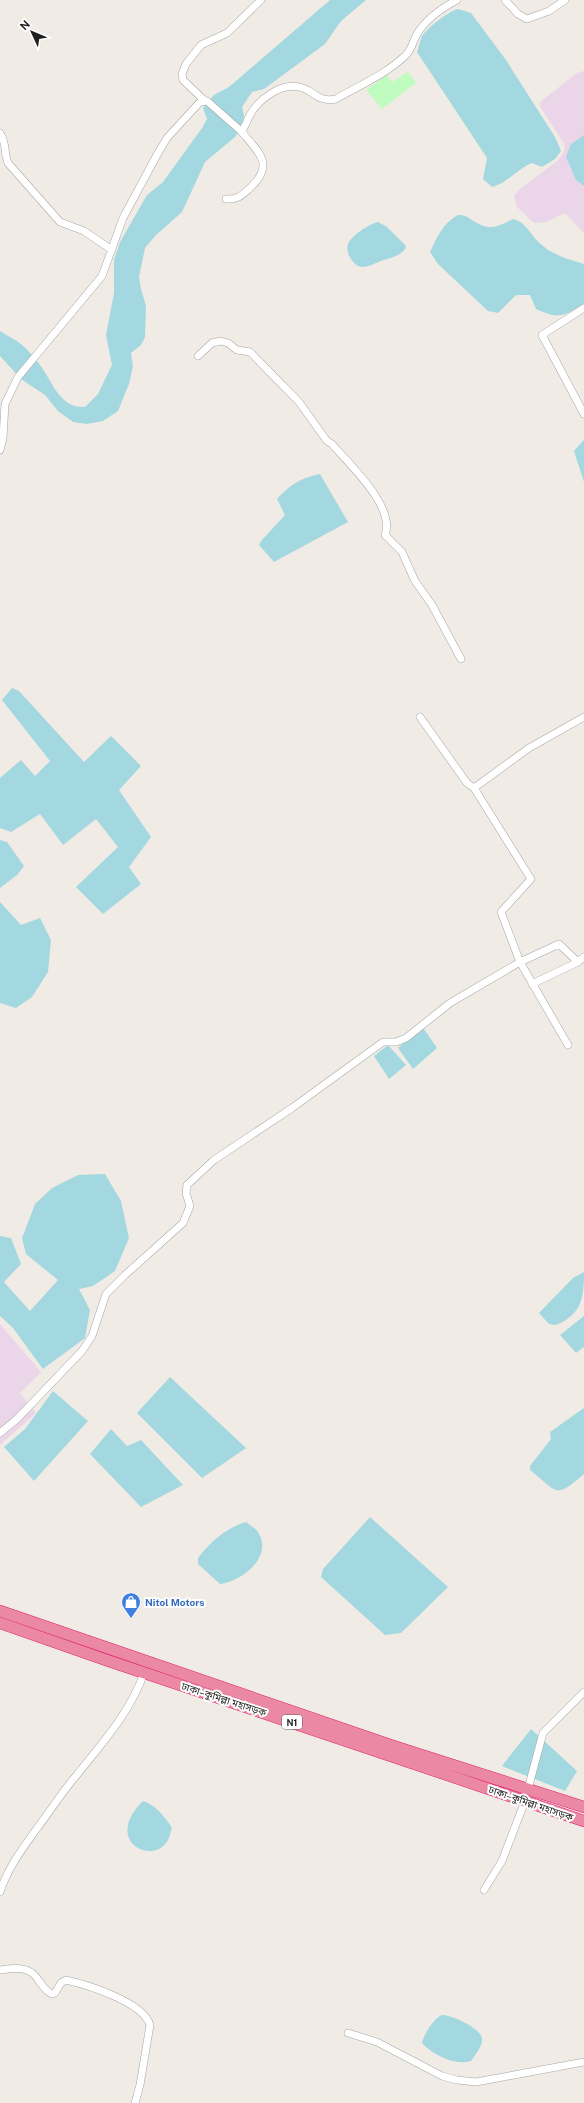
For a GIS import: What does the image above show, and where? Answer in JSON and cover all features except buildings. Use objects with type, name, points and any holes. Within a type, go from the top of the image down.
[{"type":"highway","name":"ঢাকা–কুমিল্লা মহাসড়ক","points":[[0,1611],[393,1746],[584,1807]]},
{"type":"highway","name":"ঢাকা–কুমিল্লা মহাসড়ক","points":[[0,1623],[144,1673],[584,1820]]},
{"type":"street","points":[[226,199],[238,198],[261,178],[264,168],[261,158],[240,130],[183,80],[182,74],[186,64],[202,45],[227,34],[261,0]]},
{"type":"street","points":[[240,130],[257,105],[272,93],[283,89],[300,87],[317,97],[328,101],[336,99],[373,80],[405,56],[410,50],[413,40],[424,25],[445,7],[457,0]]},
{"type":"street","points":[[505,0],[518,14],[527,18],[548,11],[565,0]]},
{"type":"street","points":[[0,450],[3,438],[2,402],[18,377],[102,276],[123,218],[167,138],[188,114],[206,100]]},
{"type":"street","points":[[0,133],[6,144],[6,158],[8,163],[60,222],[84,231],[112,250]]},
{"type":"street","points":[[584,308],[542,334],[584,414]]},
{"type":"street","points":[[198,356],[212,343],[221,341],[228,343],[237,350],[250,352],[299,402],[328,441],[374,493],[384,510],[387,528],[385,535],[402,552],[415,580],[432,605],[461,659]]},
{"type":"street","points":[[420,717],[467,783],[474,788],[531,879],[501,912],[520,962],[568,1045]]},
{"type":"street","points":[[474,788],[529,748],[584,717]]},
{"type":"street","points":[[0,1433],[16,1419],[82,1351],[92,1336],[106,1294],[125,1274],[183,1224],[190,1206],[186,1193],[187,1185],[214,1160],[292,1108],[383,1042],[396,1042],[406,1038],[450,1003],[520,962],[559,944],[581,960],[532,984]]},
{"type":"street","points":[[0,1892],[18,1854],[49,1810],[100,1748],[126,1711],[136,1695],[144,1673]]},
{"type":"street","points":[[528,1789],[543,1733],[584,1692]]},
{"type":"street","points":[[484,1890],[502,1861],[525,1801]]},
{"type":"street","points":[[0,1970],[10,1967],[34,1974],[42,1987],[52,1994],[55,1993],[61,1983],[66,1980],[95,1987],[116,1996],[148,2019],[150,2025],[140,2085],[135,2103]]},
{"type":"street","points":[[348,2033],[377,2042],[442,2076],[457,2080],[476,2082],[584,2062]]},
{"type":"shaded area","points":[[584,71],[584,233],[566,214],[562,214],[547,222],[534,223],[517,207],[514,196],[519,190],[557,161],[564,152],[565,145],[541,108],[540,102],[577,73]]},
{"type":"shaded area","points":[[0,1324],[41,1372],[20,1393],[36,1413],[0,1445]]},
{"type":"green space","points":[[408,72],[416,83],[382,109],[366,90],[387,75],[392,82]]},
{"type":"water","points":[[330,0],[366,0],[341,21],[325,44],[264,89],[252,92],[242,107],[244,115],[243,125],[235,137],[205,162],[182,212],[156,235],[145,248],[139,277],[146,306],[145,337],[141,345],[131,353],[133,366],[129,384],[118,411],[103,421],[87,424],[73,422],[58,411],[45,395],[21,379],[0,356],[0,331],[19,342],[29,351],[58,393],[69,404],[85,407],[98,394],[112,365],[106,335],[114,293],[114,260],[120,242],[147,195],[163,182],[202,128],[207,119],[203,108],[214,95],[229,87]]},
{"type":"water","points":[[458,9],[471,13],[506,60],[555,137],[561,151],[555,159],[542,167],[532,163],[498,185],[492,187],[483,179],[487,158],[417,52],[422,36],[433,24],[454,10]]},
{"type":"water","points":[[584,135],[584,186],[576,180],[566,157],[571,144]]},
{"type":"water","points":[[458,215],[465,216],[478,224],[488,227],[497,226],[513,219],[522,223],[538,242],[547,249],[562,257],[584,264],[584,304],[571,312],[555,315],[536,309],[530,295],[516,295],[498,313],[488,311],[438,264],[430,252],[444,226]]},
{"type":"water","points":[[378,222],[387,227],[406,246],[405,249],[395,256],[368,266],[363,267],[356,265],[349,255],[347,247],[348,244],[361,230]]},
{"type":"water","points":[[584,440],[584,482],[574,451]]},
{"type":"water","points":[[320,474],[348,522],[274,562],[259,545],[285,515],[277,499],[297,482],[307,477]]},
{"type":"water","points":[[12,688],[19,691],[84,762],[111,736],[141,766],[119,790],[151,837],[129,867],[141,884],[103,914],[76,887],[118,847],[96,819],[63,845],[40,814],[11,832],[0,828],[0,778],[21,760],[35,776],[50,761],[2,700]]},
{"type":"water","points":[[0,840],[7,842],[24,866],[17,875],[0,888]]},
{"type":"water","points":[[0,902],[21,925],[40,918],[51,940],[48,972],[32,997],[16,1008],[0,1003]]},
{"type":"water","points":[[422,1026],[437,1048],[413,1069],[398,1048]]},
{"type":"water","points":[[388,1045],[406,1065],[389,1079],[374,1056]]},
{"type":"water","points":[[105,1174],[121,1201],[129,1238],[115,1271],[93,1286],[79,1289],[90,1310],[85,1338],[43,1369],[13,1328],[0,1316],[0,1236],[11,1238],[21,1264],[4,1282],[30,1311],[58,1280],[26,1254],[22,1238],[35,1204],[52,1188],[78,1175]]},
{"type":"water","points":[[584,1272],[582,1297],[576,1310],[565,1321],[556,1325],[549,1324],[539,1313],[573,1278]]},
{"type":"water","points":[[584,1316],[584,1347],[576,1353],[560,1335]]},
{"type":"water","points":[[170,1377],[246,1448],[202,1478],[137,1413]]},
{"type":"water","points":[[53,1391],[88,1421],[34,1481],[4,1447],[25,1429]]},
{"type":"water","points":[[584,1408],[584,1474],[567,1487],[561,1490],[556,1490],[551,1488],[530,1470],[530,1466],[551,1439],[550,1432]]},
{"type":"water","points":[[111,1429],[127,1446],[141,1440],[183,1485],[141,1507],[90,1454]]},
{"type":"water","points":[[370,1517],[448,1587],[401,1633],[385,1635],[321,1577],[323,1569]]},
{"type":"water","points":[[246,1522],[258,1532],[262,1541],[262,1550],[259,1559],[253,1567],[237,1579],[220,1584],[198,1564],[198,1558],[219,1536]]},
{"type":"water","points":[[531,1729],[577,1771],[565,1791],[502,1766]]},
{"type":"water","points":[[143,1801],[156,1809],[172,1828],[168,1840],[161,1848],[152,1851],[143,1850],[134,1846],[129,1838],[128,1828],[132,1815]]},
{"type":"water","points":[[442,2015],[452,2017],[471,2026],[480,2034],[482,2038],[481,2044],[471,2061],[451,2061],[432,2052],[422,2043],[429,2027]]},
{"type":"place","name":"Nitol Motors","points":[[131,1619]]}]
